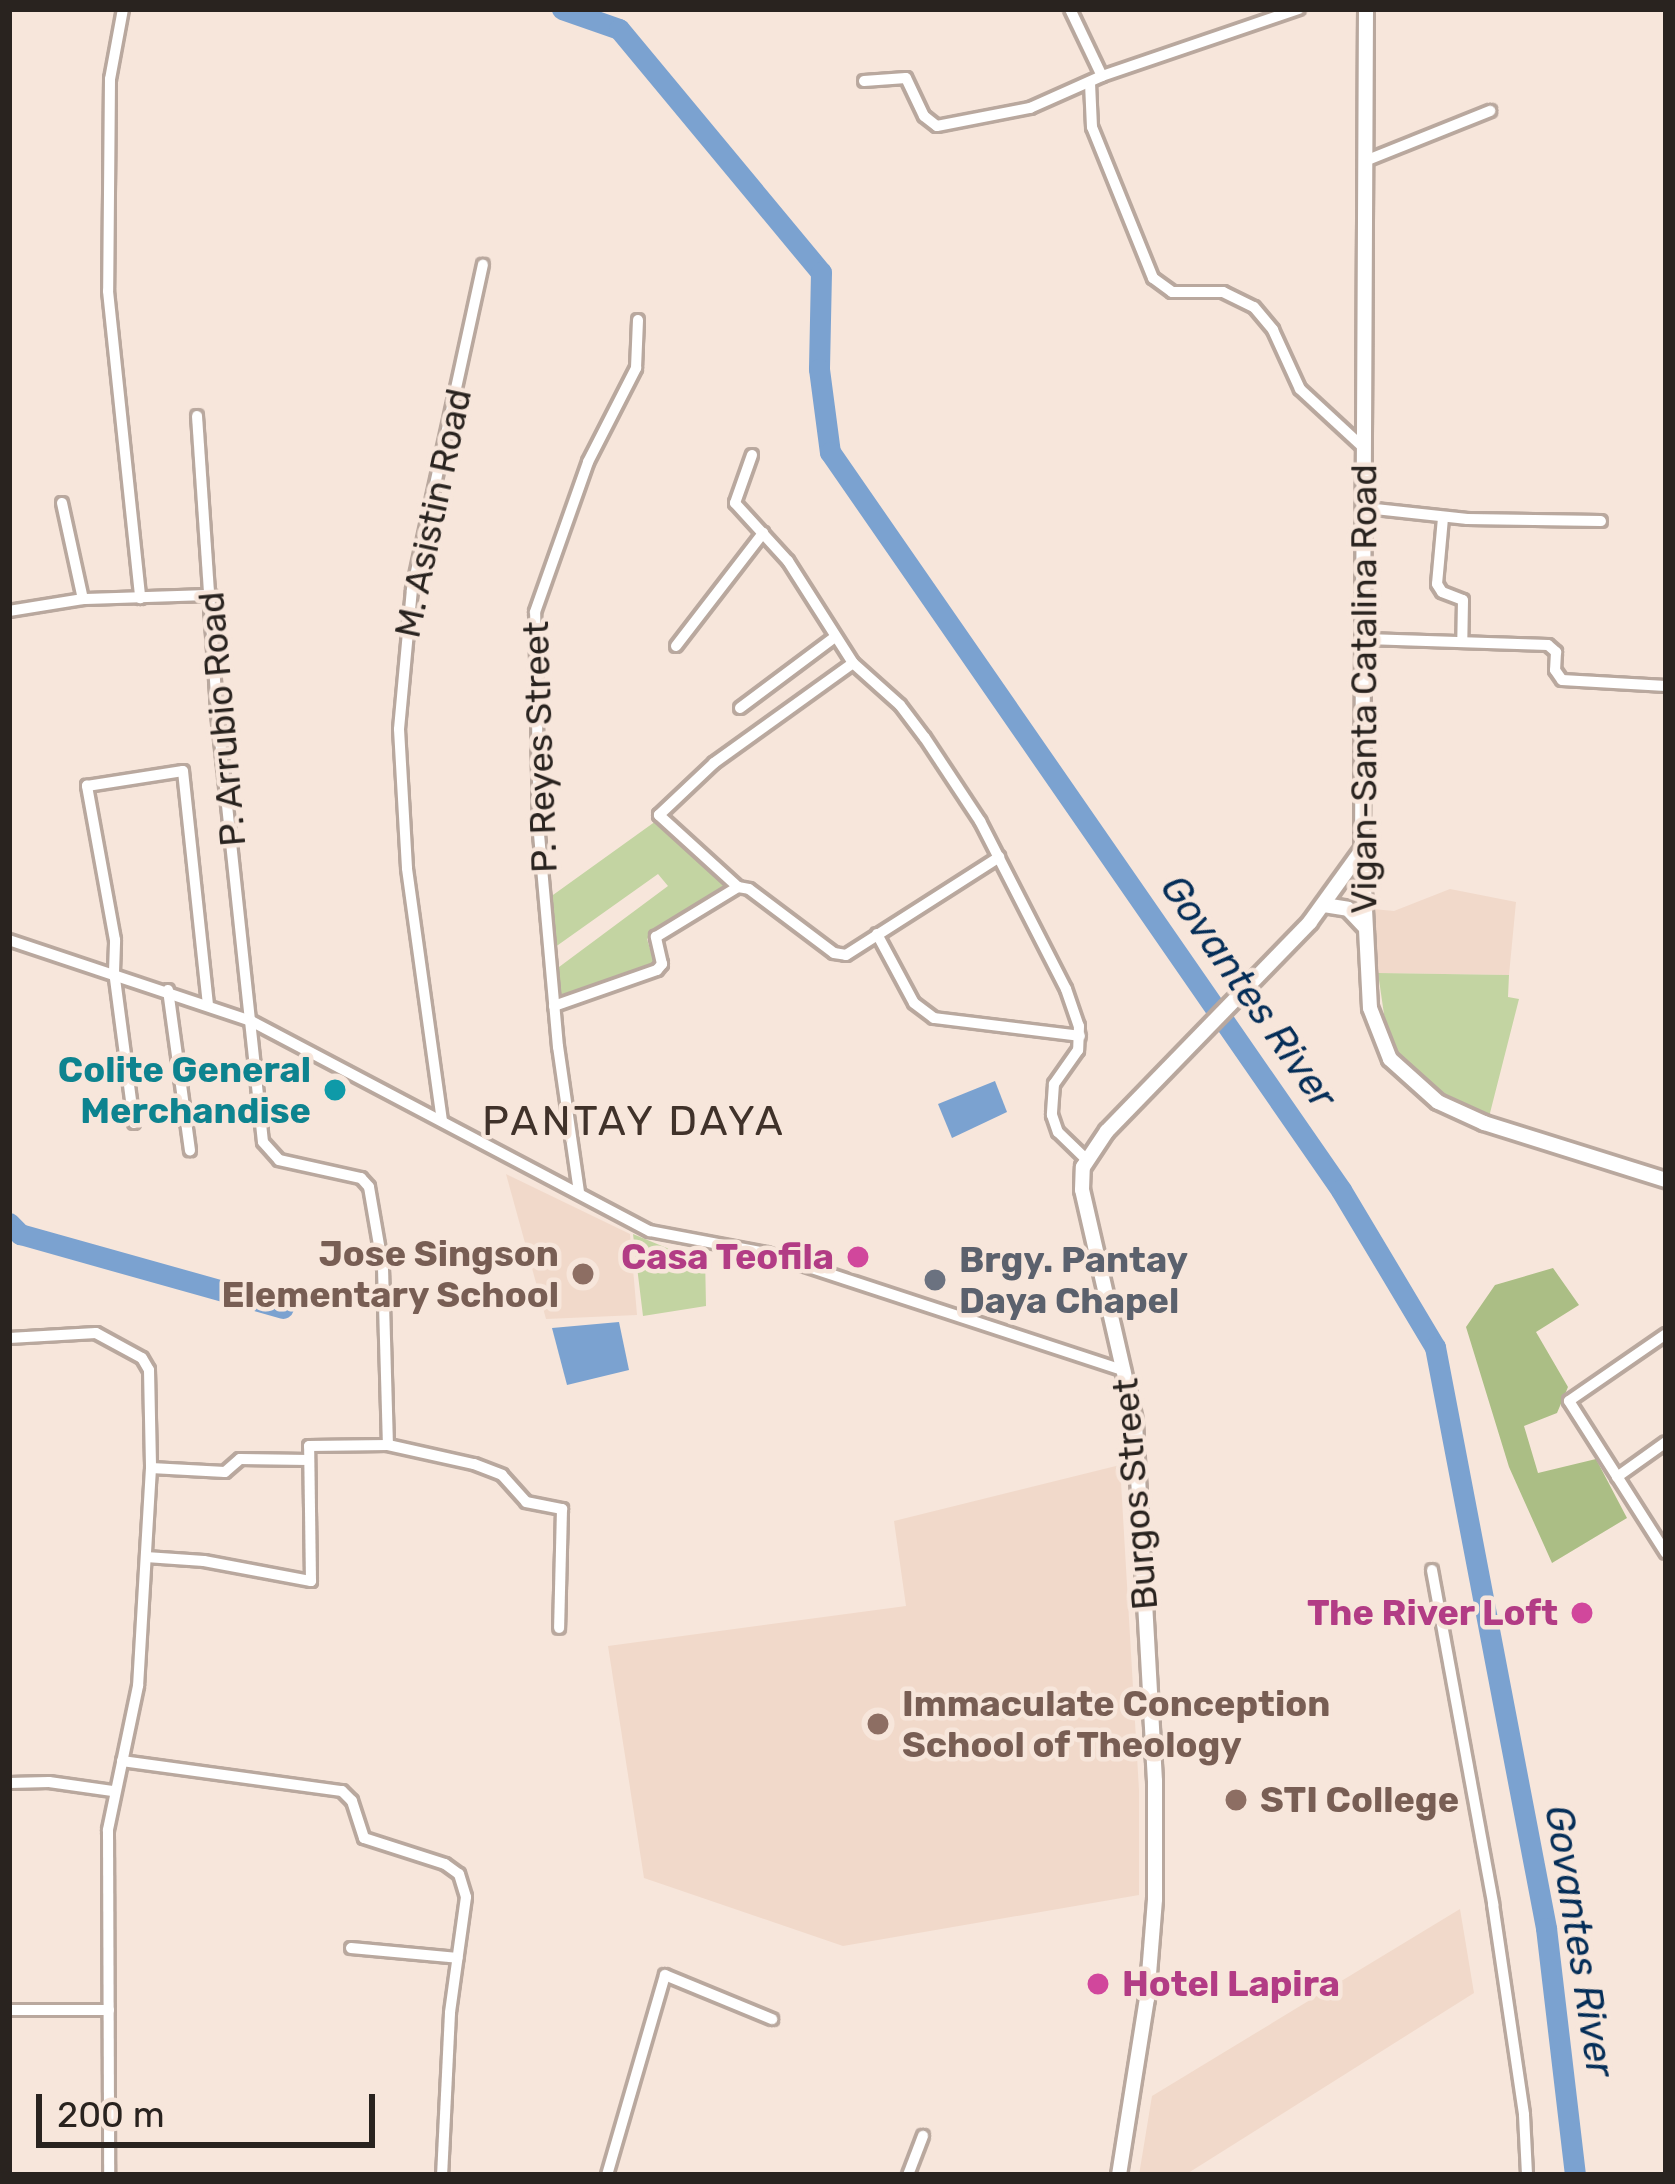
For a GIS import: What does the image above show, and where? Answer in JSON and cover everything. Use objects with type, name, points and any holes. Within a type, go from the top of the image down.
[{"type":"main road","name":"Vigan-Santa Catalina Road","points":[[1366,9],[1363,850],[1373,1021],[1390,1059],[1438,1102],[1484,1124],[1666,1180]]},
{"type":"main road","points":[[1086,1159],[1324,904],[1363,850]]},
{"type":"main road","points":[[1324,904],[1348,910],[1364,926]]},
{"type":"main road","name":"Burgos Street","points":[[1086,1159],[1082,1190],[1126,1371],[1140,1466],[1155,1899],[1143,2036],[1119,2175]]},
{"type":"street","points":[[123,9],[110,79],[108,291],[140,598]]},
{"type":"street","points":[[1070,9],[1096,80],[1092,127],[1153,278],[1172,292],[1223,292],[1254,307],[1273,331],[1300,389],[1365,449]]},
{"type":"street","points":[[864,81],[906,78],[934,126],[1030,108],[1299,9]]},
{"type":"street","points":[[1365,161],[1490,111]]},
{"type":"street","name":"M. Asistin Road","points":[[442,1120],[407,868],[400,728],[412,590],[483,265]]},
{"type":"street","name":"P. Reyes Street","points":[[579,1192],[554,1006],[539,832],[536,602],[588,462],[636,368],[638,320]]},
{"type":"street","name":"P. Arrubio Road","points":[[197,416],[218,721],[266,1149],[279,1160],[361,1178],[369,1187],[383,1268],[388,1445]]},
{"type":"street","points":[[752,455],[734,500],[788,561],[853,663],[915,723],[999,857],[1074,1007],[1080,1036],[1075,1058],[1054,1084],[1051,1103],[1058,1132],[1086,1159]]},
{"type":"street","points":[[62,502],[83,599]]},
{"type":"street","points":[[1366,508],[1444,518],[1601,521]]},
{"type":"street","points":[[1444,518],[1437,584],[1442,592],[1462,598],[1462,639]]},
{"type":"street","points":[[676,646],[763,533]]},
{"type":"street","points":[[9,611],[83,599],[211,595]]},
{"type":"street","points":[[740,708],[835,637]]},
{"type":"street","points":[[1366,639],[1548,645],[1556,652],[1555,670],[1562,680],[1666,686]]},
{"type":"street","points":[[853,663],[714,763],[660,814],[659,821],[738,886],[839,955],[854,952],[999,857]]},
{"type":"street","points":[[134,1123],[113,972],[115,940],[87,786],[183,771],[208,1005]]},
{"type":"street","points":[[554,1006],[657,970],[662,960],[654,939],[738,886]]},
{"type":"street","points":[[877,934],[914,1003],[934,1018],[1080,1036]]},
{"type":"street","points":[[9,940],[250,1021],[667,1237],[766,1253],[1126,1371]]},
{"type":"street","points":[[168,990],[190,1150]]},
{"type":"street","points":[[9,1338],[88,1331],[142,1358],[149,1370],[151,1468],[138,1686],[112,1792],[110,2175]]},
{"type":"street","points":[[1666,1334],[1570,1398],[1666,1553]]},
{"type":"street","points":[[146,1557],[204,1561],[310,1581],[309,1460],[314,1442],[388,1445],[474,1464],[502,1475],[526,1502],[562,1510],[559,1628]]},
{"type":"street","points":[[1617,1477],[1666,1442]]},
{"type":"street","points":[[151,1468],[226,1472],[240,1459],[309,1460]]},
{"type":"street","points":[[1432,1570],[1492,1904],[1524,2115],[1527,2175]]},
{"type":"street","points":[[122,1761],[342,1791],[356,1809],[364,1838],[445,1864],[459,1874],[466,1897],[442,2175]]},
{"type":"street","points":[[9,1783],[49,1782],[112,1792]]},
{"type":"street","points":[[351,1948],[458,1958]]},
{"type":"street","points":[[607,2175],[664,1975],[772,2020]]},
{"type":"street","points":[[9,2010],[109,2010]]},
{"type":"street","points":[[908,2175],[922,2136]]},
{"type":"shaded area","points":[[1450,889],[1516,902],[1509,975],[1378,973],[1373,909],[1394,911]]},
{"type":"shaded area","name":"Jose Singson Elementary School","points":[[506,1174],[630,1234],[637,1315],[546,1319]]},
{"type":"shaded area","name":"Immaculate Conception School of Theology","points":[[1120,1465],[1139,1790],[1139,1895],[843,1946],[644,1878],[608,1646],[906,1606],[894,1521]]},
{"type":"shaded area","points":[[1460,1909],[1474,1993],[1185,2175],[1139,2175],[1152,2096]]},
{"type":"green space","points":[[656,821],[728,886],[647,939],[655,965],[558,998],[555,970],[668,886],[658,874],[551,950],[546,900]]},
{"type":"green space","points":[[1378,973],[1509,975],[1508,997],[1519,999],[1489,1117],[1446,1099],[1403,1063],[1385,1021]]},
{"type":"green space","points":[[633,1234],[674,1251],[705,1255],[706,1306],[643,1316]]},
{"type":"green space","points":[[1553,1268],[1579,1305],[1536,1332],[1568,1387],[1557,1413],[1524,1426],[1538,1473],[1596,1459],[1627,1518],[1552,1563],[1509,1467],[1466,1327],[1495,1285]]},
{"type":"water","points":[[995,1081],[1007,1112],[952,1138],[938,1104]]},
{"type":"water","points":[[619,1322],[629,1370],[567,1385],[552,1328]]},
{"type":"waterway","name":"Govantes River","points":[[562,9],[619,29],[821,272],[819,369],[830,452],[1341,1190],[1435,1347],[1546,1928],[1575,2175]]},
{"type":"waterway","points":[[9,1223],[20,1234],[283,1308]]},
{"type":"place","name":"Colite General Merchandise","points":[[335,1090]]},
{"type":"place","name":"Casa Teofila","points":[[858,1257]]},
{"type":"place","name":"Jose Singson Elementary School","points":[[583,1274]]},
{"type":"place","name":"Brgy. Pantay Daya Chapel","points":[[935,1280]]},
{"type":"place","name":"The River Loft","points":[[1582,1613]]},
{"type":"place","name":"Immaculate Conception School of Theology","points":[[878,1724]]},
{"type":"place","name":"STI College","points":[[1236,1800]]},
{"type":"place","name":"Hotel Lapira","points":[[1098,1984]]},
{"type":"district","name":"PANTAY DAYA","points":[[634,1121]]}]
